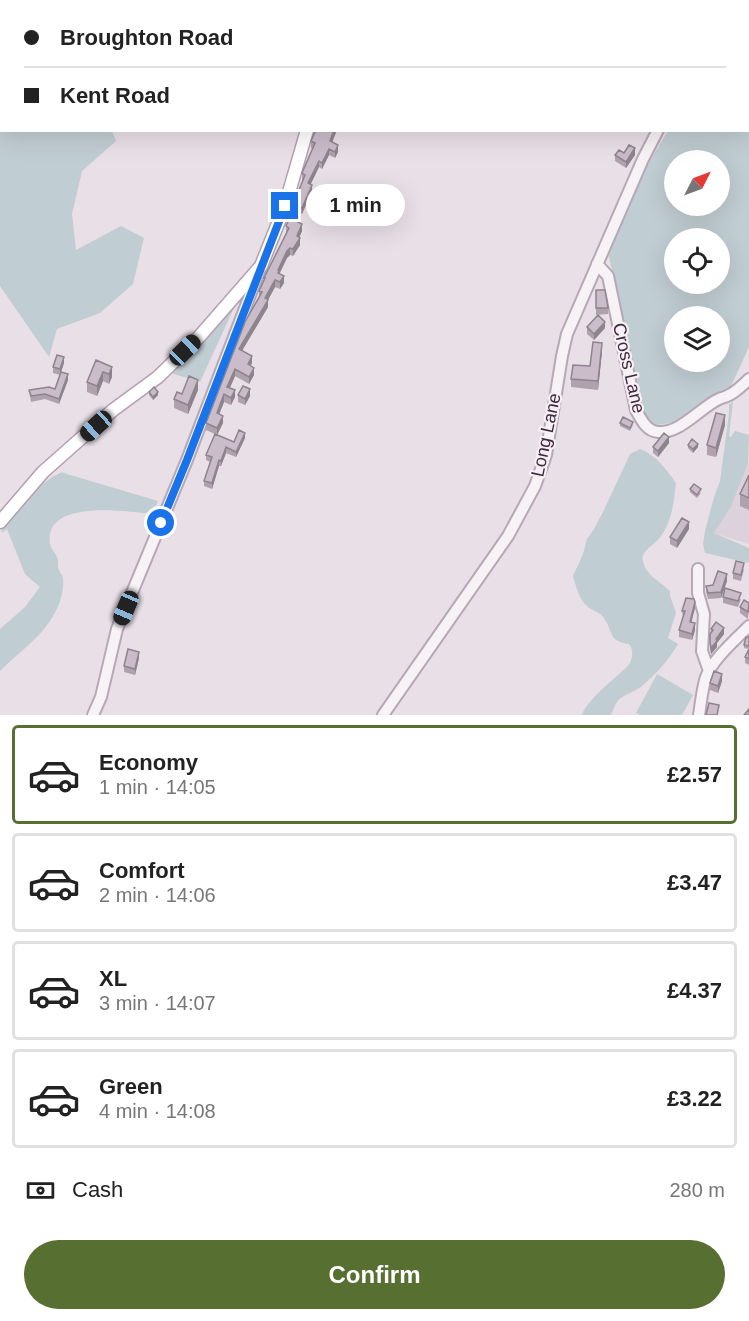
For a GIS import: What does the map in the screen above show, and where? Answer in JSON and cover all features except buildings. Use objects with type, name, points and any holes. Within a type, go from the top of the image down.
[{"type":"main road","points":[[0,522],[43,472],[113,410],[158,376],[199,337],[261,266],[285,206],[306,132]]},
{"type":"street","name":"Long Lane","points":[[383,715],[508,536],[535,486],[546,455],[561,356],[567,334],[657,132]]},
{"type":"street","name":"Cross Lane","points":[[597,264],[608,276],[636,410],[642,422],[649,429],[658,432],[671,429],[719,399],[729,396],[749,379]]},
{"type":"street","points":[[93,715],[101,697],[117,629],[187,460],[261,266]]},
{"type":"street","points":[[698,569],[698,593],[704,614],[702,651],[709,671]]},
{"type":"street","points":[[699,715],[709,671],[749,626]]},
{"type":"shaded area","points":[[0,132],[112,132],[116,141],[82,171],[72,214],[76,250],[121,226],[144,238],[133,284],[100,313],[57,329],[49,357],[0,286]]},
{"type":"shaded area","points":[[667,132],[749,132],[749,347],[730,388],[676,422],[657,425],[647,423],[640,412],[608,251],[639,178]]},
{"type":"shaded area","points":[[239,297],[200,382],[171,373],[182,364]]},
{"type":"shaded area","points":[[733,402],[729,436],[731,437],[735,431],[749,435],[748,463],[731,507],[714,533],[749,548],[749,563],[705,553],[703,544],[720,481],[729,404]]},
{"type":"shaded area","points":[[640,449],[656,459],[676,483],[668,524],[659,539],[646,551],[643,561],[647,571],[670,591],[676,613],[668,638],[678,644],[657,672],[641,687],[619,700],[611,715],[582,715],[595,696],[628,666],[632,652],[629,644],[622,643],[612,636],[602,616],[582,601],[573,576],[587,539],[604,510],[630,454]]},
{"type":"shaded area","points":[[749,460],[749,544],[714,533],[731,507]]},
{"type":"shaded area","points":[[62,472],[158,501],[151,514],[106,510],[88,511],[72,514],[59,520],[51,530],[50,544],[57,557],[58,568],[63,578],[60,601],[42,631],[0,671],[0,629],[25,607],[40,587],[25,574],[7,529],[2,533],[1,527],[37,489]]},
{"type":"shaded area","points":[[657,674],[693,695],[682,715],[640,715],[636,713]]},
{"type":"route","points":[[161,523],[285,206]]}]
